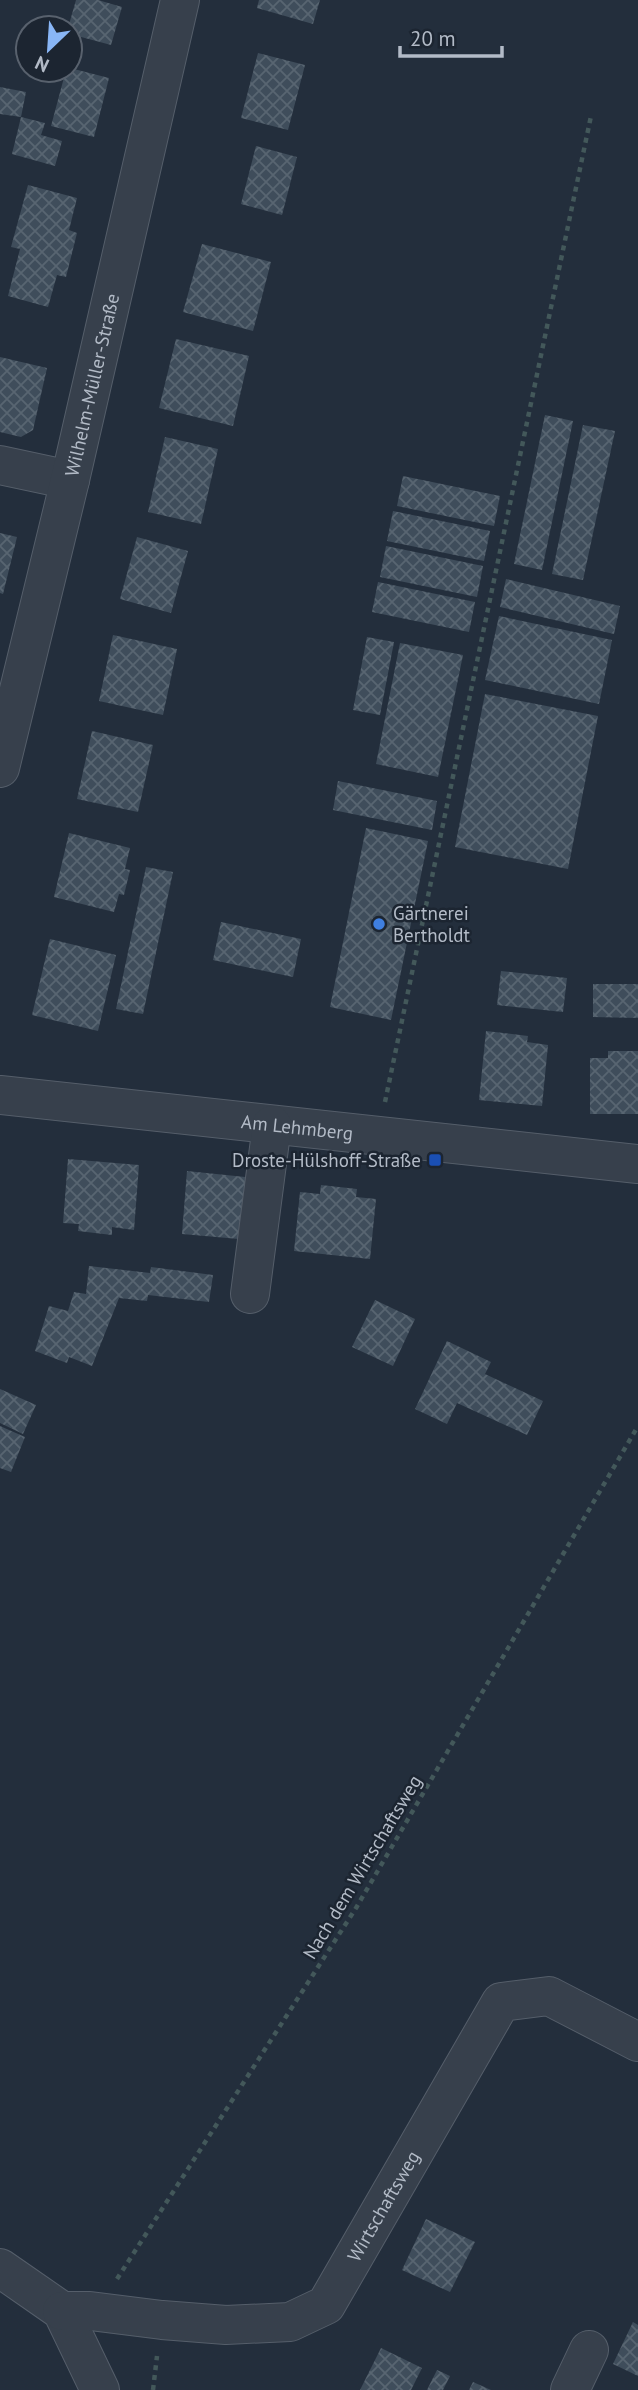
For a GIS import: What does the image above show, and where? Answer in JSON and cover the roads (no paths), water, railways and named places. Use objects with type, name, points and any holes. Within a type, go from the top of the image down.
[{"type":"street","name":"Wilhelm-Müller-Straße","points":[[0,768],[70,480],[180,0]]},
{"type":"street","points":[[0,466],[70,480]]},
{"type":"street","name":"Am Lehmberg","points":[[0,1095],[638,1164]]},
{"type":"street","points":[[250,1294],[272,1125]]},
{"type":"street","name":"Wirtschaftsweg","points":[[0,2268],[76,2311],[226,2325],[290,2322],[326,2305],[501,2002],[549,1996],[638,2042]]},
{"type":"street","name":"Wirtschaftsweg","points":[[76,2311],[100,2390]]},
{"type":"street","points":[[570,2390],[589,2350]]},
{"type":"place","name":"Gärtnerei Bertholdt","points":[[379,924]]},
{"type":"place","name":"Droste-Hülshoff-Straße","points":[[435,1160]]}]
